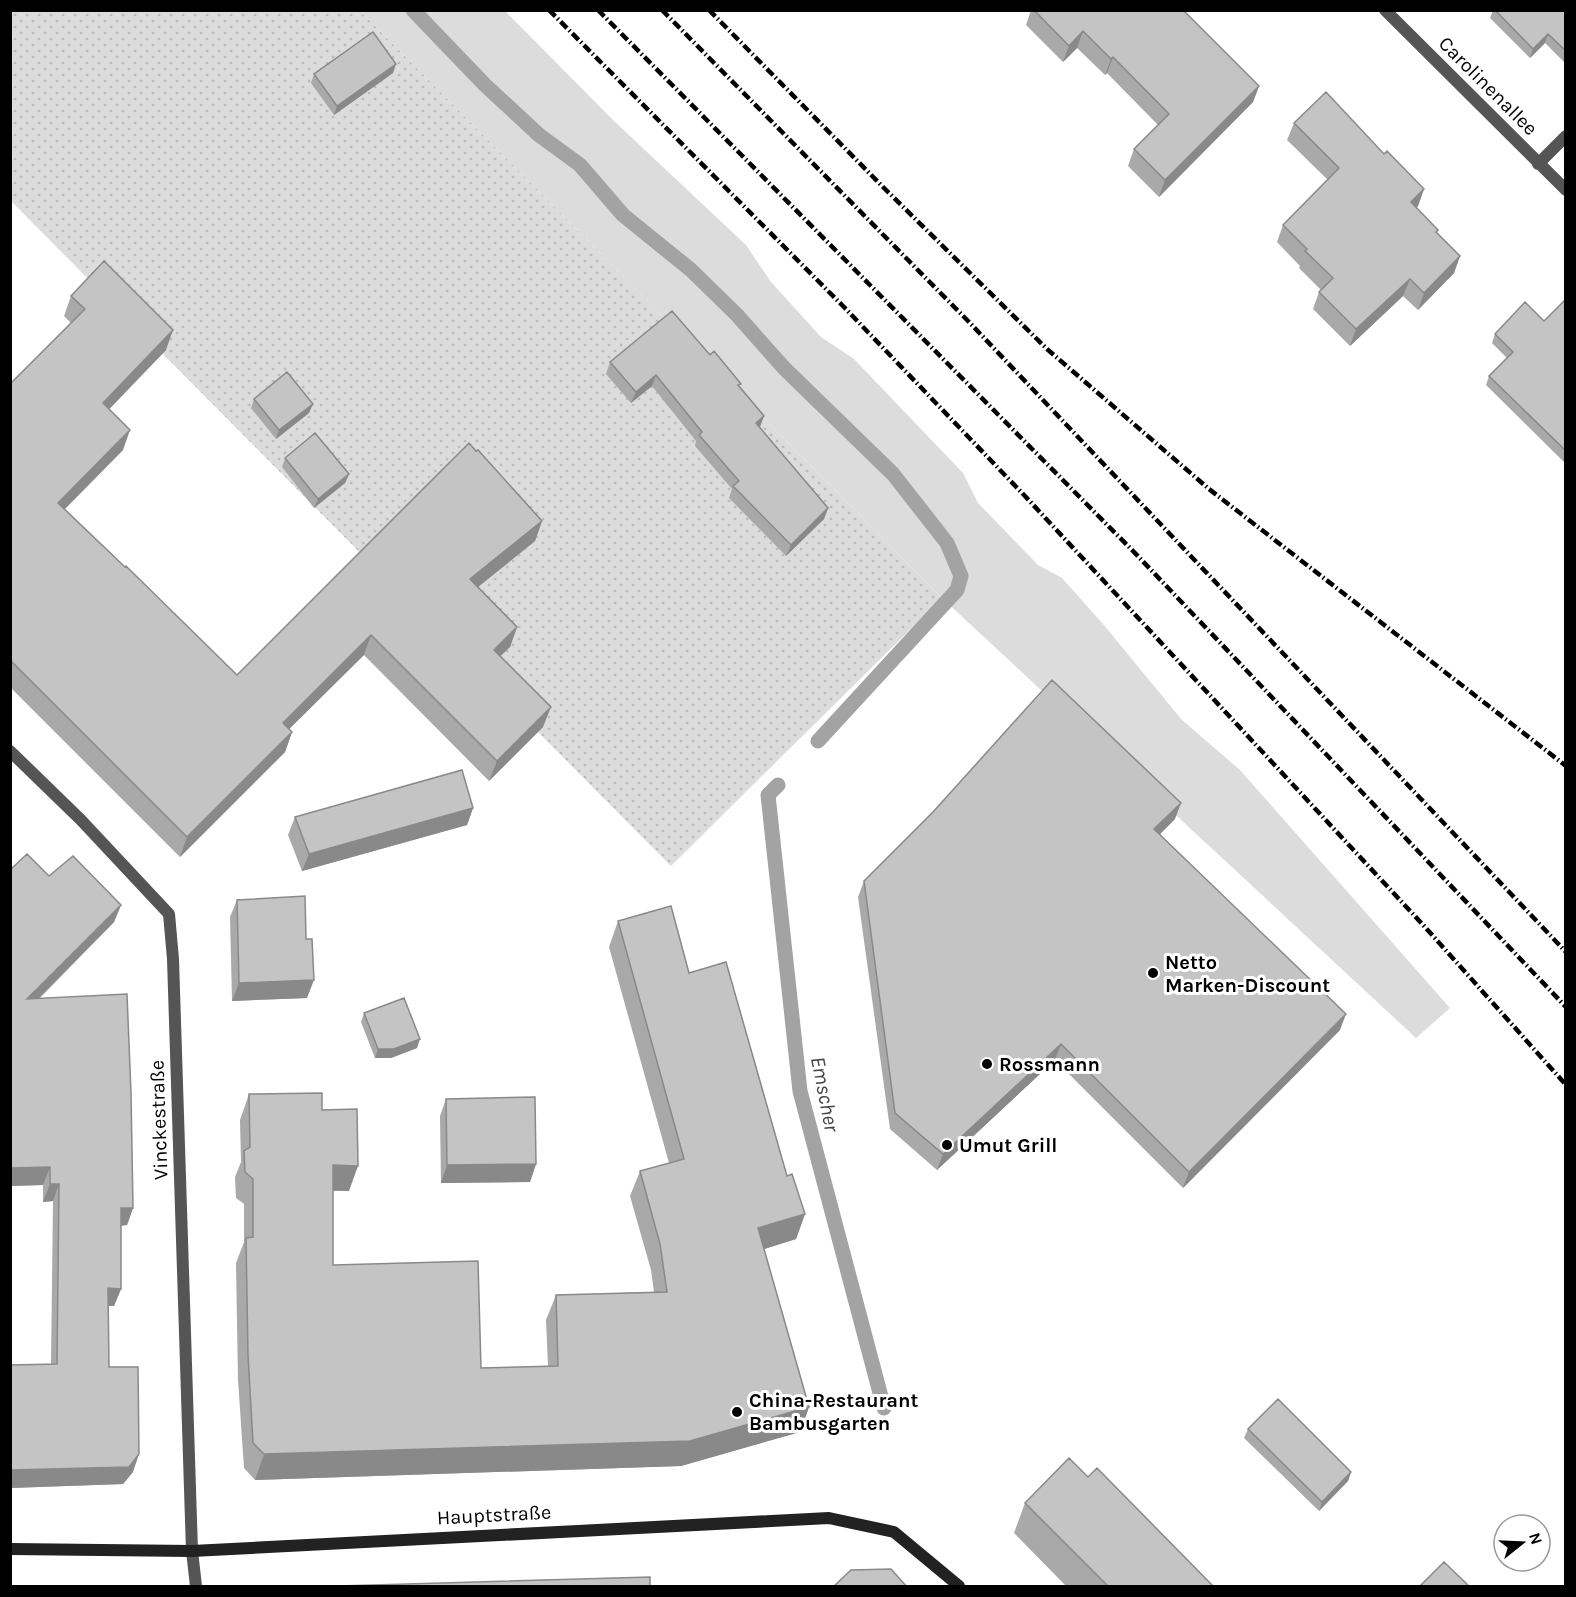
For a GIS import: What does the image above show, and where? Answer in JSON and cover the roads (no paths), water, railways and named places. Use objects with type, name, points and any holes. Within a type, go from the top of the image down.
[{"type":"main road","name":"Hauptstraße","points":[[10,1549],[192,1551],[829,1518],[894,1532],[959,1587]]},
{"type":"street","name":"Carolinenallee","points":[[1385,10],[1566,190]]},
{"type":"street","name":"Carolinenallee","points":[[1538,164],[1566,136]]},
{"type":"street","name":"Vinckestraße","points":[[10,751],[81,820],[169,914],[173,959],[192,1551],[196,1587]]},
{"type":"waterway","points":[[413,10],[485,85],[539,135],[580,165],[623,215],[691,270],[737,315],[784,368],[893,474],[947,543],[961,576],[957,590],[818,741]]},
{"type":"waterway","name":"Emscher","points":[[778,785],[768,795],[800,1091],[884,1408]]},
{"type":"railway","points":[[549,10],[842,305],[1024,495],[1425,927],[1566,1085]]},
{"type":"railway","points":[[598,10],[1134,552],[1566,1007]]},
{"type":"railway","points":[[662,10],[969,322],[1566,952]]},
{"type":"railway","points":[[709,10],[1047,349],[1209,489],[1566,766]]},
{"type":"place","name":"Netto Marken-Discount","points":[[1153,973]]},
{"type":"place","name":"Rossmann","points":[[987,1064]]},
{"type":"place","name":"Umut Grill","points":[[947,1145]]},
{"type":"place","name":"China-Restaurant Bambusgarten","points":[[737,1412]]}]
